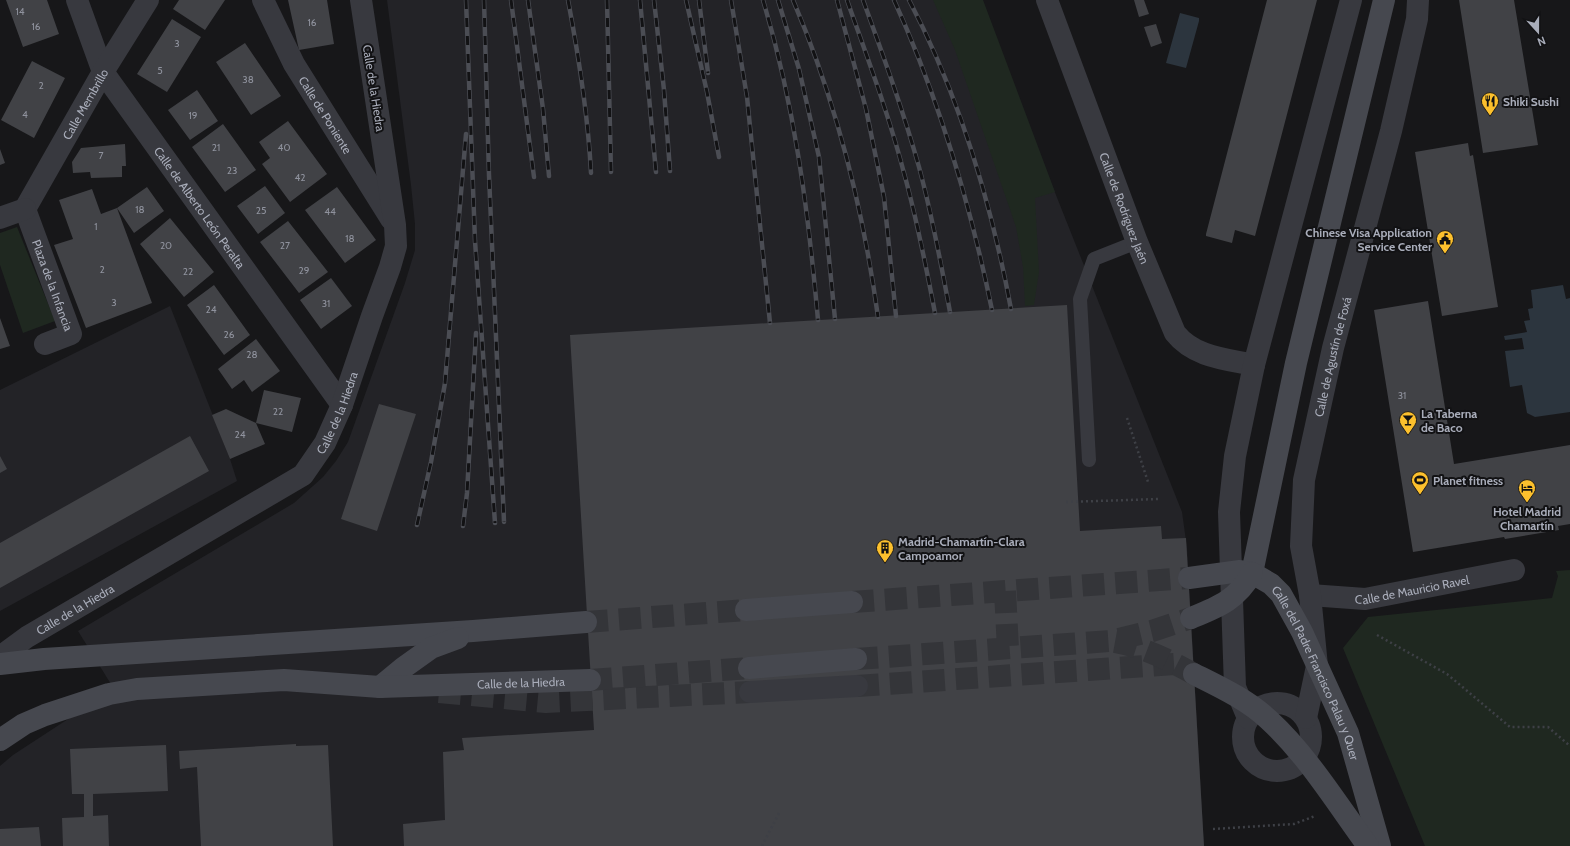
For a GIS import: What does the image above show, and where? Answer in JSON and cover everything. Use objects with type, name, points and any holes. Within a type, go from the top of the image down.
[{"type":"main road","points":[[1191,618],[1226,603],[1238,592],[1252,572],[1296,364],[1384,0]]},
{"type":"main road","points":[[1189,578],[1252,572]]},
{"type":"main road","name":"Calle del Padre Francisco Palau y Quer","points":[[1252,572],[1271,584],[1281,594],[1328,688],[1348,733],[1380,846]]},
{"type":"main road","points":[[746,610],[852,602]]},
{"type":"main road","points":[[0,664],[44,659],[473,631],[586,622]]},
{"type":"main road","points":[[380,687],[431,648],[473,631]]},
{"type":"main road","points":[[749,668],[856,660]]},
{"type":"main road","points":[[1194,674],[1230,692],[1269,720],[1307,763],[1368,846]]},
{"type":"main road","name":"Calle de la Hiedra","points":[[0,740],[24,724],[45,715],[109,694],[137,689],[284,680],[380,687],[590,680]]},
{"type":"street","name":"Calle de Alberto León Peralta","points":[[77,0],[102,72],[342,405]]},
{"type":"street","name":"Calle Membrillo","points":[[25,209],[102,72],[148,0]]},
{"type":"street","name":"Calle de Poniente","points":[[263,0],[294,64],[395,225]]},
{"type":"street","name":"Calle de la Hiedra","points":[[0,657],[27,637],[303,475],[325,443],[342,405],[396,246],[395,225],[361,0]]},
{"type":"street","name":"Calle de Rodríguez Jaén","points":[[1046,0],[1137,242],[1175,333],[1183,343],[1204,354],[1254,365]]},
{"type":"street","points":[[1248,718],[1235,687],[1229,512],[1236,456],[1254,365],[1351,0]]},
{"type":"street","name":"Calle de Agustín de Foxá","points":[[1306,718],[1317,666],[1310,595],[1301,546],[1304,480],[1333,348],[1391,131],[1417,19],[1418,0]]},
{"type":"street","points":[[0,218],[25,209]]},
{"type":"street","name":"Plaza de la Infancia","points":[[25,209],[71,334],[45,344]]},
{"type":"street","name":"Calle de Mauricio Ravel","points":[[1310,595],[1365,599],[1514,570]]},
{"type":"street","points":[[750,692],[857,686]]},
{"type":"street","points":[[1277,702],[1288,704],[1298,710],[1306,718],[1312,739],[1309,750],[1304,759],[1296,766],[1286,770],[1275,771],[1258,766],[1250,758],[1242,739],[1248,718],[1256,710],[1266,704],[1277,702]]},
{"type":"lane","points":[[1088,460],[1080,299],[1094,259],[1137,242]]},
{"type":"path","points":[[1127,418],[1148,482]]},
{"type":"path","points":[[1066,502],[1159,499]]},
{"type":"path","points":[[1378,634],[1447,674],[1510,727],[1548,726],[1570,746]]},
{"type":"path","points":[[762,846],[779,813]]},
{"type":"path","points":[[1213,829],[1294,824],[1315,816]]},
{"type":"shaded area","points":[[387,0],[981,0],[1019,102],[1182,512],[1187,548],[1204,846],[0,846],[0,766],[13,755],[114,689],[78,631],[294,503],[323,477],[336,461],[348,442],[405,283],[415,250],[415,224],[411,185]]},
{"type":"shaded area","points":[[933,0],[983,0],[1055,192],[1035,198],[1039,272],[1034,305],[1025,306],[1023,267],[1016,227],[955,50]]},
{"type":"shaded area","points":[[1180,13],[1199,18],[1186,68],[1166,63]]},
{"type":"shaded area","points":[[17,227],[55,321],[23,333],[0,265],[0,233]]},
{"type":"shaded area","points":[[1563,285],[1566,299],[1570,298],[1570,412],[1535,417],[1527,413],[1522,385],[1510,387],[1505,351],[1524,349],[1522,338],[1505,340],[1504,336],[1527,332],[1524,321],[1530,320],[1528,309],[1533,308],[1531,290]]},
{"type":"shaded area","points":[[170,306],[230,459],[237,481],[0,611],[0,390]]},
{"type":"shaded area","points":[[1570,570],[1570,846],[1425,846],[1343,648],[1368,617],[1552,598],[1558,576],[1556,571]]},
{"type":"building","points":[[6,0],[47,0],[59,34],[23,47]]},
{"type":"building","points":[[179,0],[225,0],[205,30],[173,9]]},
{"type":"building","points":[[288,0],[327,0],[334,44],[299,50]]},
{"type":"building","points":[[1134,0],[1144,0],[1149,14],[1139,17]]},
{"type":"building","points":[[1267,0],[1317,0],[1255,236],[1235,230],[1232,243],[1206,236],[1206,234]]},
{"type":"building","points":[[1459,0],[1514,0],[1538,145],[1483,153]]},
{"type":"building","points":[[172,19],[201,37],[167,92],[137,74]]},
{"type":"building","points":[[1156,24],[1162,43],[1151,47],[1144,27]]},
{"type":"building","points":[[245,43],[281,96],[251,115],[216,62]]},
{"type":"building","points":[[32,61],[65,78],[34,138],[1,120]]},
{"type":"building","points":[[197,90],[218,121],[190,140],[168,110]]},
{"type":"building","points":[[288,121],[327,174],[290,202],[262,164],[270,158],[259,142]]},
{"type":"building","points":[[223,124],[256,170],[225,192],[192,147]]},
{"type":"building","points":[[1468,143],[1470,156],[1473,155],[1498,307],[1442,316],[1415,152]]},
{"type":"building","points":[[125,144],[126,166],[122,166],[122,177],[91,178],[90,172],[73,173],[72,162],[81,148]]},
{"type":"building","points":[[0,149],[5,163],[0,165]]},
{"type":"building","points":[[265,186],[285,213],[258,234],[237,206]]},
{"type":"building","points":[[147,187],[164,211],[134,233],[117,208]]},
{"type":"building","points":[[337,187],[376,240],[345,263],[305,210]]},
{"type":"building","points":[[92,189],[101,214],[117,208],[152,303],[86,328],[54,245],[73,239],[59,200]]},
{"type":"building","points":[[170,218],[214,272],[184,297],[140,244]]},
{"type":"building","points":[[288,221],[328,272],[299,293],[260,242]]},
{"type":"building","points":[[331,278],[352,306],[321,329],[300,300]]},
{"type":"building","points":[[214,285],[250,335],[224,355],[187,305]]},
{"type":"building","points":[[1428,301],[1454,464],[1570,445],[1570,524],[1558,526],[1559,530],[1505,539],[1504,537],[1413,552],[1374,310]]},
{"type":"building","name":"Madrid-Chamartín-Clara Campoamor","points":[[1067,305],[1080,531],[1161,526],[1162,539],[1186,538],[1204,846],[404,846],[403,824],[445,820],[443,752],[464,750],[462,738],[594,730],[570,335]]},
{"type":"building","points":[[0,318],[10,346],[0,349]]},
{"type":"building","points":[[256,339],[280,371],[252,392],[244,380],[232,389],[218,369]]},
{"type":"building","points":[[264,390],[301,398],[292,432],[256,423]]},
{"type":"building","points":[[379,404],[416,414],[377,531],[341,519]]},
{"type":"building","points":[[226,409],[256,423],[265,444],[230,459],[212,415]]},
{"type":"building","points":[[190,436],[209,471],[0,588],[0,543]]},
{"type":"building","points":[[0,456],[7,469],[0,473]]},
{"type":"building","points":[[296,744],[296,746],[328,745],[333,846],[201,846],[197,767],[180,769],[179,751]]},
{"type":"building","points":[[166,745],[168,791],[93,794],[93,816],[108,815],[109,846],[63,846],[62,818],[84,817],[84,794],[72,794],[70,749]]},
{"type":"building","points":[[39,827],[41,846],[0,846],[0,829]]},
{"type":"tunnel","points":[[852,602],[1189,578]]},
{"type":"tunnel","points":[[1005,591],[1008,649]]},
{"type":"tunnel","points":[[586,622],[746,610]]},
{"type":"tunnel","points":[[856,659],[1110,641],[1152,631],[1191,618]]},
{"type":"tunnel","points":[[1115,642],[1136,647],[1156,655],[1194,674]]},
{"type":"tunnel","points":[[857,686],[1174,664]]},
{"type":"tunnel","points":[[590,680],[749,668]]},
{"type":"tunnel","points":[[439,692],[546,702],[750,692]]},
{"type":"railway","points":[[466,0],[475,241],[495,523]]},
{"type":"railway","points":[[484,0],[489,175],[504,522]]},
{"type":"railway","points":[[511,0],[534,177]]},
{"type":"railway","points":[[528,0],[543,109],[549,176]]},
{"type":"railway","points":[[568,0],[576,43],[588,129],[591,173]]},
{"type":"railway","points":[[607,0],[611,172]]},
{"type":"railway","points":[[640,0],[656,172]]},
{"type":"railway","points":[[654,0],[664,90],[670,171]]},
{"type":"railway","points":[[686,0],[707,92],[719,157]]},
{"type":"railway","points":[[699,0],[708,73]]},
{"type":"railway","points":[[731,0],[747,97],[770,323]]},
{"type":"railway","points":[[763,0],[784,80],[799,158],[810,238],[818,320]]},
{"type":"railway","points":[[778,0],[799,69],[819,157],[835,319]]},
{"type":"railway","points":[[793,0],[822,77],[846,156],[856,195],[872,276],[878,317]]},
{"type":"railway","points":[[837,0],[866,109],[884,197],[896,316]]},
{"type":"railway","points":[[847,0],[898,151],[925,260],[935,313]]},
{"type":"railway","points":[[863,0],[900,104],[919,167],[940,257],[950,312]]},
{"type":"railway","points":[[894,0],[925,75],[952,152],[974,230],[992,310]]},
{"type":"railway","points":[[909,0],[944,74],[972,151],[994,229],[1011,309]]},
{"type":"railway","points":[[417,525],[431,462],[445,383],[466,134]]},
{"type":"railway","points":[[463,526],[467,493],[476,333]]},
{"type":"place","name":"Shiki Sushi","points":[[1490,116]]},
{"type":"place","name":"Chinese Visa Application Service Center","points":[[1445,254]]},
{"type":"place","name":"La Taberna de Baco","points":[[1408,435]]},
{"type":"place","name":"Planet fitness","points":[[1420,495]]},
{"type":"place","name":"Hotel Madrid Chamartín","points":[[1527,503]]},
{"type":"place","name":"Madrid-Chamartín-Clara Campoamor","points":[[885,563]]}]
